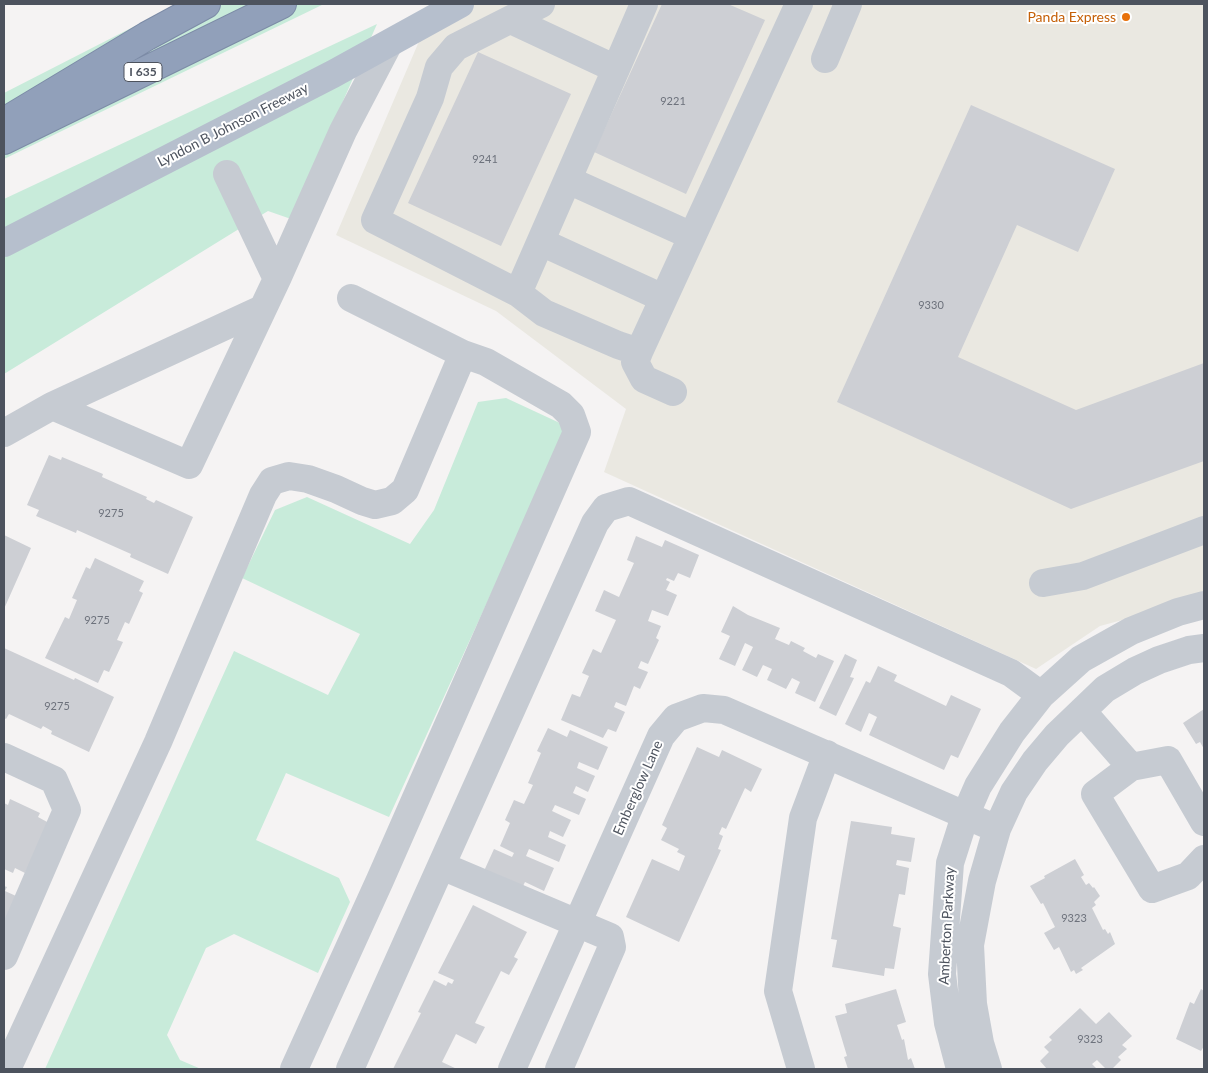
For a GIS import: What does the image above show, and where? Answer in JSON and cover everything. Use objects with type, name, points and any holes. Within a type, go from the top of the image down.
[{"type":"highway","points":[[4,122],[147,36],[206,4]]},
{"type":"highway","name":"I 635","points":[[4,140],[282,4]]},
{"type":"main road","name":"Lyndon B Johnson Freeway","points":[[4,243],[388,45],[460,4]]},
{"type":"street","points":[[541,4],[456,47],[439,67],[430,98],[376,220],[518,294],[544,313],[639,352]]},
{"type":"street","points":[[518,294],[644,4]]},
{"type":"street","points":[[673,392],[644,379],[635,362],[799,4]]},
{"type":"street","points":[[825,59],[848,4]]},
{"type":"street","points":[[511,20],[616,69]]},
{"type":"street","points":[[52,406],[190,465],[277,279],[343,131],[388,45]]},
{"type":"street","points":[[226,174],[277,279]]},
{"type":"street","points":[[568,180],[692,236]]},
{"type":"street","points":[[541,242],[663,298]]},
{"type":"street","points":[[294,1069],[380,880],[577,432],[571,414],[562,405],[486,362],[463,354],[351,298]]},
{"type":"street","points":[[4,433],[52,406],[262,309]]},
{"type":"street","points":[[7,1069],[158,742],[263,495],[272,481],[288,476],[308,479],[375,505],[392,501],[405,490],[463,354]]},
{"type":"street","points":[[350,1069],[595,523],[606,508],[629,501],[1011,672],[1041,695]]},
{"type":"street","points":[[1043,584],[1083,576],[1204,530]]},
{"type":"street","name":"Amberton Parkway","points":[[960,1069],[948,1023],[942,974],[950,863],[965,816],[978,786],[1012,732],[1041,695],[1080,659],[1131,631],[1178,612],[1204,604]]},
{"type":"street","name":"Amberton Parkway","points":[[988,1069],[980,1043],[973,1004],[970,945],[982,881],[997,829],[1014,792],[1035,760],[1057,735],[1106,689],[1159,660],[1190,650],[1204,648]]},
{"type":"street","name":"Emberglow Lane","points":[[512,1069],[661,736],[676,718],[704,708],[724,710],[997,829]]},
{"type":"street","points":[[1082,711],[1131,767]]},
{"type":"street","points":[[801,1069],[778,991],[803,818],[827,754]]},
{"type":"street","points":[[4,757],[54,780],[67,810],[4,956]]},
{"type":"street","points":[[1204,822],[1168,760],[1131,767],[1095,794],[1152,889],[1188,876],[1204,859]]},
{"type":"street","points":[[442,866],[610,937],[612,947],[559,1069]]},
{"type":"shaded area","points":[[435,4],[1204,4],[1204,598],[1100,626],[1036,669],[604,472],[626,409],[496,311],[336,235]]},
{"type":"green space","points":[[178,4],[324,4],[4,159],[4,93]]},
{"type":"green space","points":[[377,24],[291,219],[268,211],[4,374],[4,199]]},
{"type":"green space","points":[[506,398],[562,424],[565,432],[389,817],[286,773],[256,840],[339,878],[350,902],[318,973],[234,934],[206,948],[167,1035],[180,1060],[201,1069],[45,1069],[234,651],[328,695],[360,634],[242,578],[275,510],[307,497],[410,544],[434,510],[478,402]]},
{"type":"building","points":[[662,4],[728,4],[765,20],[686,194],[594,152]]},
{"type":"building","points":[[478,52],[571,94],[501,246],[408,203]]},
{"type":"building","points":[[971,105],[1115,169],[1078,252],[1017,225],[958,357],[1076,410],[1204,363],[1204,461],[1071,509],[837,402]]},
{"type":"building","points":[[49,455],[61,460],[62,457],[103,474],[102,477],[147,497],[146,499],[154,503],[156,500],[193,517],[168,574],[130,557],[131,554],[77,530],[76,533],[36,516],[39,510],[27,505]]},
{"type":"building","points":[[4,535],[31,548],[4,609]]},
{"type":"building","points":[[636,536],[662,547],[665,540],[699,555],[690,578],[678,573],[674,581],[667,578],[666,580],[670,582],[666,590],[677,595],[668,616],[652,610],[648,621],[661,626],[656,638],[659,640],[648,664],[641,661],[638,668],[648,672],[640,689],[634,686],[626,706],[616,702],[614,707],[625,712],[616,732],[608,729],[603,738],[561,720],[572,694],[580,697],[589,676],[582,673],[593,649],[601,653],[616,620],[595,611],[604,590],[619,597],[634,563],[627,560]]},
{"type":"building","points":[[95,558],[144,581],[139,591],[143,593],[129,624],[125,622],[117,640],[123,642],[109,672],[104,670],[98,683],[45,658],[65,617],[69,619],[77,600],[72,598],[86,567],[90,569]]},
{"type":"building","points":[[733,606],[748,615],[780,628],[775,639],[789,645],[791,641],[805,648],[803,651],[816,658],[818,654],[834,661],[815,702],[795,693],[800,682],[792,678],[786,689],[767,680],[772,669],[763,665],[757,677],[742,670],[753,647],[745,643],[735,666],[719,659],[730,636],[721,632]]},
{"type":"building","points":[[4,648],[114,697],[89,752],[51,734],[52,731],[43,726],[41,729],[9,714],[6,719],[4,718]]},
{"type":"building","points":[[845,654],[857,660],[850,677],[854,678],[836,716],[819,708]]},
{"type":"building","points":[[878,666],[897,675],[894,681],[946,706],[951,695],[981,709],[958,758],[951,755],[944,770],[869,735],[877,717],[869,713],[861,732],[845,724],[866,681],[870,683]]},
{"type":"building","points":[[1204,709],[1204,749],[1200,742],[1196,744],[1183,723]]},
{"type":"building","points":[[548,728],[567,737],[570,730],[608,747],[598,770],[579,762],[577,768],[595,776],[588,792],[576,786],[573,793],[586,799],[579,815],[555,805],[552,811],[571,820],[563,837],[550,831],[548,837],[566,845],[559,862],[529,849],[526,856],[554,868],[544,891],[525,882],[522,888],[484,871],[494,849],[512,857],[514,853],[500,846],[510,823],[505,820],[514,800],[524,804],[533,785],[528,783],[541,753],[537,751]]},
{"type":"building","points":[[697,747],[719,757],[722,750],[762,769],[751,792],[745,788],[726,829],[722,827],[719,834],[723,836],[718,849],[721,850],[679,942],[626,917],[652,859],[679,871],[685,856],[677,852],[679,849],[661,840],[667,828],[662,825]]},
{"type":"building","points":[[10,799],[40,813],[38,817],[49,823],[25,873],[15,868],[13,873],[4,869],[4,803],[8,805]]},
{"type":"building","points":[[851,821],[892,827],[891,834],[915,838],[911,862],[897,860],[896,865],[909,868],[905,895],[899,894],[893,926],[901,928],[894,969],[885,968],[884,976],[832,967],[837,940],[831,939]]},
{"type":"building","points":[[1075,859],[1084,875],[1081,877],[1086,885],[1089,883],[1100,896],[1094,902],[1096,905],[1092,908],[1103,930],[1105,929],[1108,934],[1110,932],[1115,944],[1081,968],[1083,970],[1076,974],[1074,970],[1071,972],[1059,947],[1054,950],[1044,933],[1055,927],[1043,903],[1041,904],[1030,886]]},
{"type":"building","points":[[4,886],[7,887],[5,891],[16,896],[4,923]]},
{"type":"building","points":[[473,905],[527,932],[514,957],[518,959],[509,975],[501,971],[475,1023],[485,1027],[476,1044],[456,1034],[442,1062],[457,1069],[393,1069],[421,1013],[418,1012],[434,980],[446,986],[448,982],[452,984],[454,980],[438,973]]},
{"type":"building","points":[[896,989],[906,1022],[897,1025],[902,1040],[904,1039],[908,1060],[911,1058],[915,1069],[848,1069],[844,1057],[847,1056],[835,1016],[847,1013],[845,1004]]},
{"type":"building","points":[[1201,989],[1204,991],[1204,1046],[1201,1051],[1176,1039],[1190,1002],[1194,1004]]},
{"type":"building","points":[[1080,1008],[1096,1024],[1109,1012],[1132,1036],[1122,1045],[1127,1049],[1118,1057],[1121,1060],[1112,1069],[1106,1069],[1097,1060],[1092,1064],[1097,1069],[1047,1069],[1040,1061],[1049,1052],[1044,1047],[1052,1040],[1049,1037]]},
{"type":"place","name":"Panda Express","points":[[1126,17]]}]
